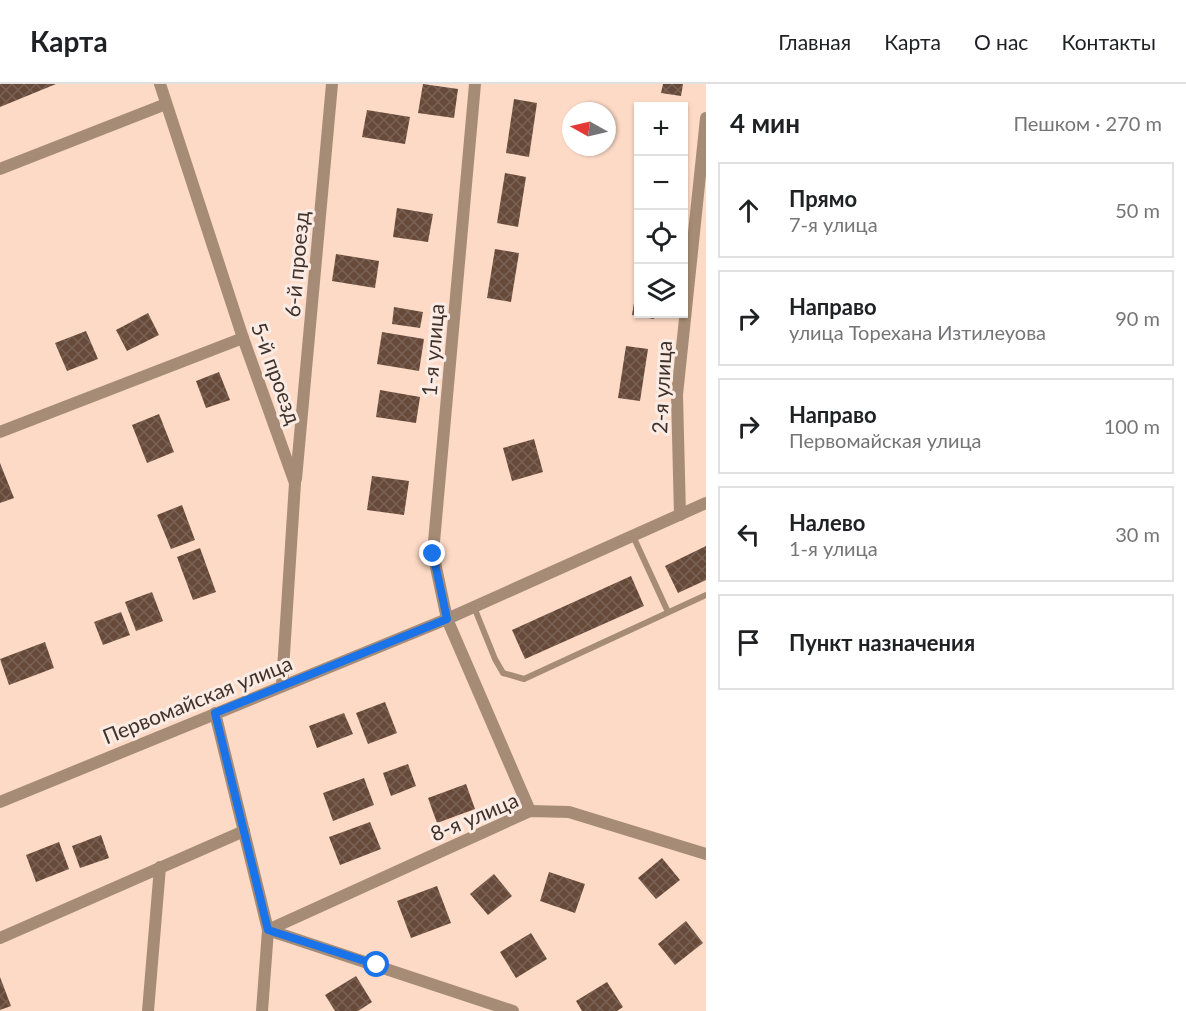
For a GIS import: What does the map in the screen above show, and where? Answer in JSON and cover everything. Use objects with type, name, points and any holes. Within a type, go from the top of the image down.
[{"type":"street","name":"5-й проезд","points":[[160,84],[243,338],[296,483],[282,685]]},
{"type":"street","name":"6-й проезд","points":[[296,483],[332,84]]},
{"type":"street","name":"1-я улица","points":[[476,84],[433,554],[447,619],[530,811]]},
{"type":"street","points":[[0,169],[166,104]]},
{"type":"street","name":"2-я улица","points":[[680,515],[677,395],[706,118]]},
{"type":"street","points":[[0,432],[243,338]]},
{"type":"street","name":"Первомайская улица","points":[[0,802],[447,619],[706,503]]},
{"type":"street","points":[[215,713],[268,930],[262,1011]]},
{"type":"street","name":"8-я улица","points":[[268,930],[530,811],[569,812],[706,854]]},
{"type":"street","points":[[0,938],[244,831]]},
{"type":"street","points":[[148,1011],[160,867]]},
{"type":"street","points":[[268,930],[513,1011]]},
{"type":"lane","points":[[633,536],[668,612]]},
{"type":"lane","points":[[474,607],[503,673],[524,679],[706,595]]},
{"type":"building","points":[[0,84],[56,84],[0,107]]},
{"type":"building","points":[[423,84],[458,89],[454,118],[418,113]]},
{"type":"building","points":[[663,84],[683,84],[681,96],[661,93]]},
{"type":"building","points":[[514,99],[537,103],[529,157],[506,153]]},
{"type":"building","points":[[367,110],[410,117],[405,144],[362,137]]},
{"type":"building","points":[[505,173],[526,177],[518,227],[497,223]]},
{"type":"building","points":[[397,208],[433,214],[428,242],[393,237]]},
{"type":"building","points":[[495,249],[519,253],[511,302],[487,298]]},
{"type":"building","points":[[336,254],[379,261],[375,288],[332,281]]},
{"type":"building","points":[[394,307],[423,312],[420,328],[392,324]]},
{"type":"building","points":[[148,313],[159,335],[127,351],[116,330]]},
{"type":"building","points":[[86,331],[98,359],[67,371],[55,343]]},
{"type":"building","points":[[382,332],[424,339],[419,371],[377,364]]},
{"type":"building","points":[[626,346],[648,349],[640,401],[618,398]]},
{"type":"building","points":[[219,372],[230,400],[206,408],[196,381]]},
{"type":"building","points":[[380,390],[420,397],[416,423],[376,417]]},
{"type":"building","points":[[159,414],[174,452],[147,463],[132,425]]},
{"type":"building","points":[[534,439],[543,472],[512,481],[503,448]]},
{"type":"building","points":[[0,463],[14,498],[0,503]]},
{"type":"building","points":[[372,476],[409,481],[404,515],[367,510]]},
{"type":"building","points":[[182,505],[195,540],[171,549],[157,515]]},
{"type":"building","points":[[706,546],[706,580],[678,593],[665,566]]},
{"type":"building","points":[[200,548],[216,592],[193,600],[177,557]]},
{"type":"building","points":[[631,576],[644,606],[525,659],[512,630]]},
{"type":"building","points":[[152,592],[163,621],[136,631],[125,602]]},
{"type":"building","points":[[121,612],[130,635],[103,645],[94,622]]},
{"type":"building","points":[[45,642],[54,668],[9,685],[0,659]]},
{"type":"building","points":[[385,702],[397,733],[368,744],[356,713]]},
{"type":"building","points":[[344,713],[353,734],[317,748],[309,726]]},
{"type":"building","points":[[408,764],[416,786],[391,796],[383,773]]},
{"type":"building","points":[[364,778],[374,805],[333,821],[323,793]]},
{"type":"building","points":[[466,784],[475,809],[437,823],[428,798]]},
{"type":"building","points":[[370,822],[381,849],[340,865],[329,837]]},
{"type":"building","points":[[101,835],[109,858],[80,868],[72,846]]},
{"type":"building","points":[[59,842],[69,869],[36,882],[26,855]]},
{"type":"building","points":[[662,858],[680,880],[656,899],[638,878]]},
{"type":"building","points":[[549,872],[585,884],[575,913],[540,901]]},
{"type":"building","points":[[494,874],[512,896],[488,915],[470,894]]},
{"type":"building","points":[[437,886],[451,923],[411,938],[397,901]]},
{"type":"building","points":[[686,921],[703,943],[675,965],[658,944]]},
{"type":"building","points":[[531,933],[547,959],[516,978],[500,952]]},
{"type":"building","points":[[356,976],[372,1002],[358,1011],[335,1011],[325,995]]},
{"type":"building","points":[[0,977],[11,1006],[0,1010]]},
{"type":"building","points":[[607,982],[623,1007],[617,1011],[582,1011],[576,1001]]},
{"type":"route","points":[[377,965],[268,930],[215,713],[447,619],[433,554]]}]
